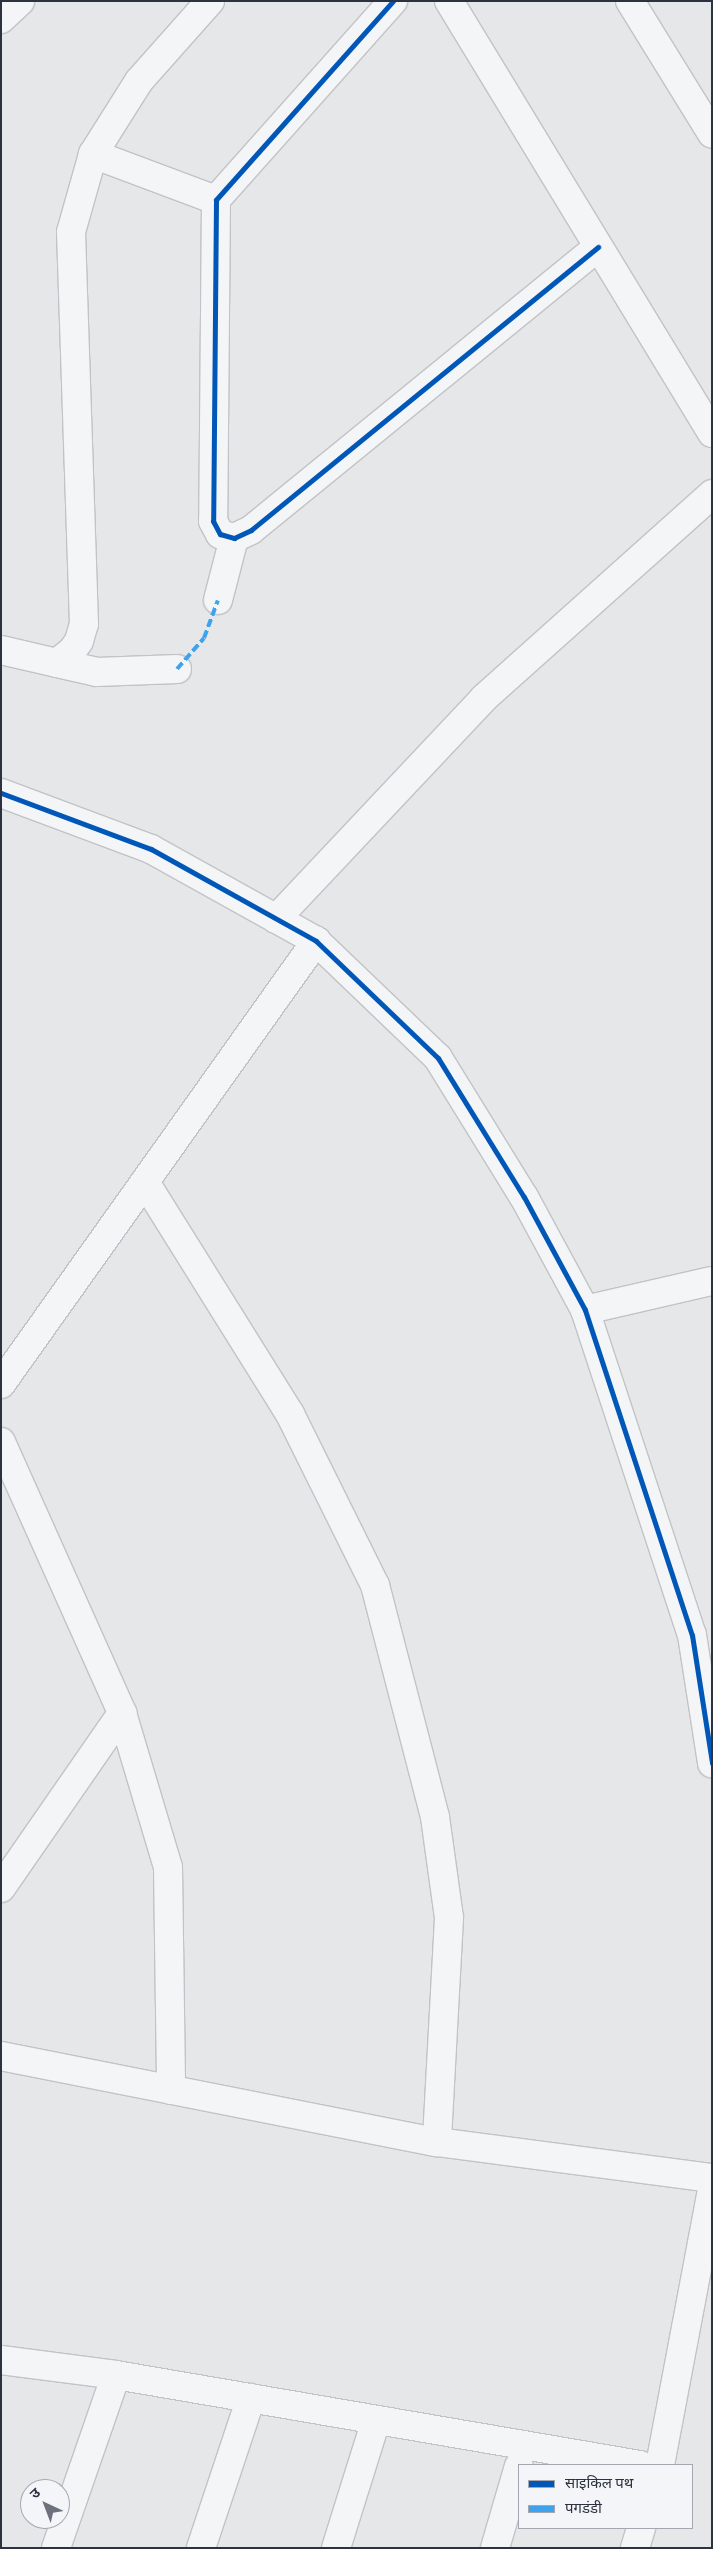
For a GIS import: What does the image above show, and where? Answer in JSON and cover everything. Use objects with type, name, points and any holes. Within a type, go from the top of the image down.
[{"type":"street","points":[[1,19],[20,1]]},
{"type":"street","points":[[57,663],[72,652],[79,641],[84,624],[71,232],[93,154],[138,81],[210,1]]},
{"type":"street","points":[[393,1],[216,200],[213,521],[220,534],[234,538],[252,530],[598,247]]},
{"type":"street","points":[[448,1],[712,432]]},
{"type":"street","points":[[630,1],[712,134]]},
{"type":"street","points":[[93,154],[216,200]]},
{"type":"street","points":[[276,919],[484,698],[712,494]]},
{"type":"street","points":[[218,600],[234,538]]},
{"type":"street","points":[[1,650],[97,672],[177,669]]},
{"type":"street","points":[[3,796],[152,849],[316,941],[438,1058],[524,1197],[585,1310],[692,1635],[712,1763]]},
{"type":"street","points":[[1,1384],[316,941]]},
{"type":"street","points":[[145,1182],[290,1414],[375,1585],[435,1817],[449,1918],[437,2142]]},
{"type":"street","points":[[585,1310],[712,1281]]},
{"type":"street","points":[[1,1442],[122,1713],[168,1867],[171,2090]]},
{"type":"street","points":[[1,1888],[122,1713]]},
{"type":"street","points":[[1,2056],[437,2142],[712,2178]]},
{"type":"street","points":[[660,2464],[712,2190]]},
{"type":"street","points":[[1,2360],[116,2375],[376,2420],[521,2459],[620,2464]]},
{"type":"street","points":[[56,2548],[116,2375]]},
{"type":"street","points":[[201,2548],[251,2398]]},
{"type":"street","points":[[336,2548],[376,2420]]},
{"type":"street","points":[[495,2548],[518,2469]]},
{"type":"street","points":[[635,2548],[641,2529]]},
{"type":"marked path","points":[[177,669],[204,638],[218,600]]},
{"type":"cycle path","points":[[393,1],[216,200],[213,521],[220,534],[234,538],[251,530],[598,247]]},
{"type":"cycle path","points":[[1,793],[151,849],[316,941],[438,1058],[524,1197],[585,1310],[692,1635],[712,1763]]}]
